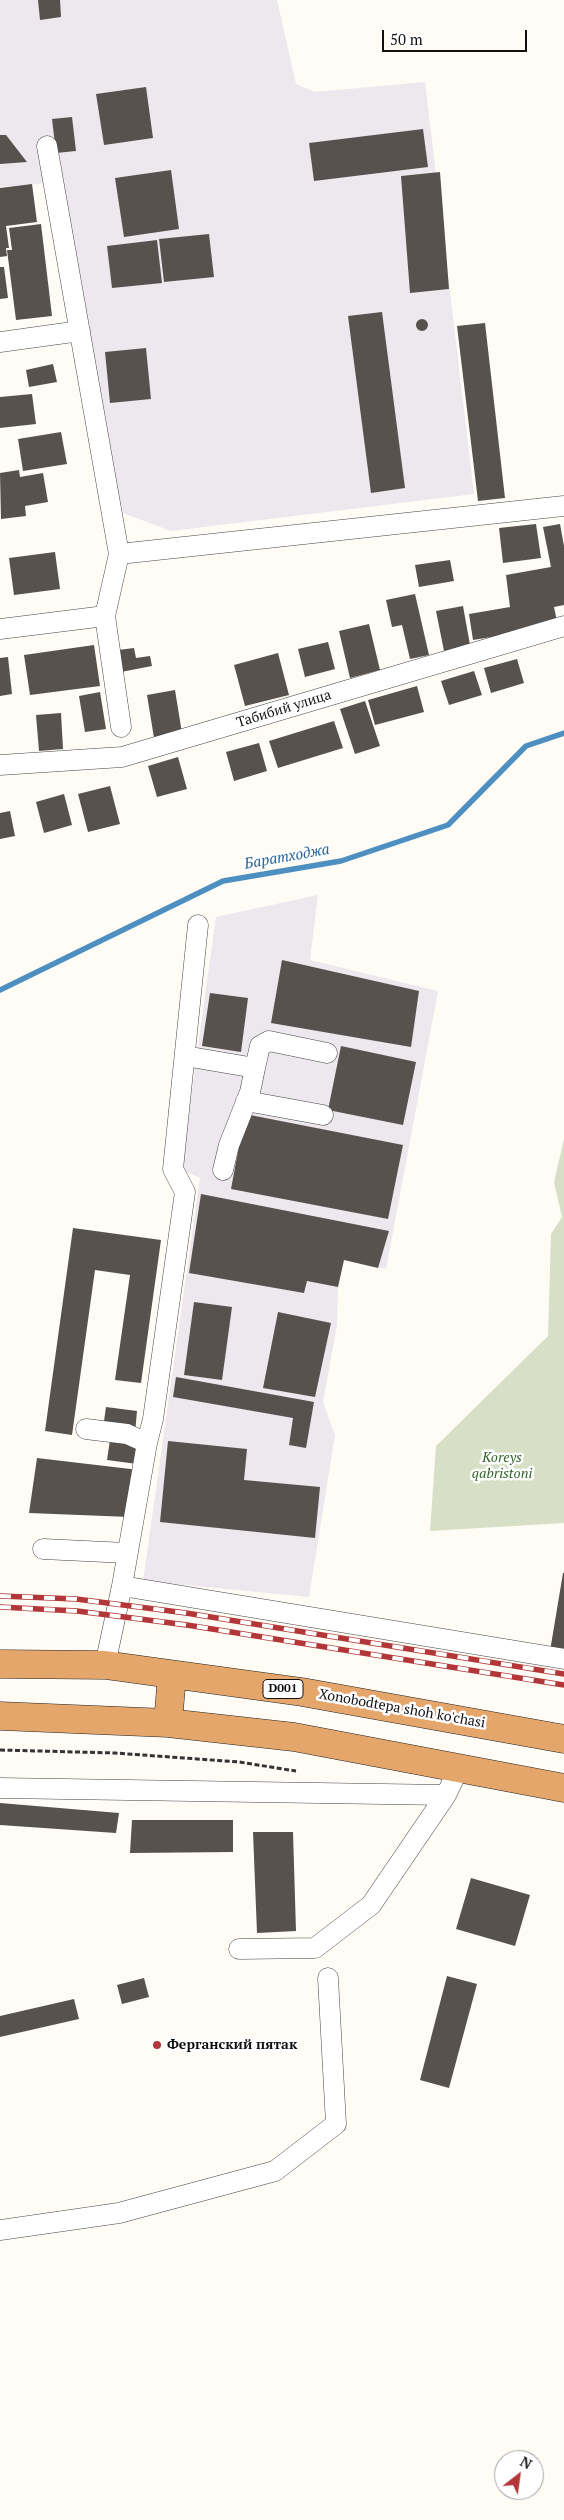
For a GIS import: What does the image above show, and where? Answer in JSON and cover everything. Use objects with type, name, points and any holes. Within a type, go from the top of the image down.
[{"type":"highway","name":"Xonobodtepa shoh ko'chasi","points":[[0,1664],[105,1664],[302,1692],[564,1739]]},
{"type":"highway","points":[[168,1723],[172,1675]]},
{"type":"highway","points":[[0,1716],[168,1723],[294,1738],[564,1788]]},
{"type":"street","points":[[47,146],[119,554],[105,616],[121,727]]},
{"type":"street","points":[[0,342],[80,331]]},
{"type":"street","points":[[119,554],[564,506]]},
{"type":"street","points":[[0,629],[105,616]]},
{"type":"street","name":"Табибий улица","points":[[0,765],[122,757],[564,626]]},
{"type":"street","points":[[105,1664],[122,1586],[147,1443],[153,1419],[185,1192],[173,1168],[198,925]]},
{"type":"street","points":[[223,1170],[229,1145],[246,1102],[260,1046],[269,1040],[327,1053]]},
{"type":"street","points":[[185,1056],[255,1068]]},
{"type":"street","points":[[246,1102],[323,1115]]},
{"type":"street","points":[[86,1428],[127,1434],[147,1443]]},
{"type":"street","points":[[43,1549],[127,1554]]},
{"type":"street","points":[[122,1586],[564,1659]]},
{"type":"street","points":[[240,1949],[315,1948],[371,1905],[446,1795],[459,1768]]},
{"type":"street","points":[[0,1788],[446,1795]]},
{"type":"street","points":[[0,2230],[119,2213],[275,2171],[321,2136],[336,2124],[328,1978]]},
{"type":"path","points":[[0,1750],[115,1753],[239,1762],[298,1772]]},
{"type":"shaded area","points":[[0,0],[277,0],[296,84],[315,92],[425,82],[474,494],[171,531],[123,513],[48,183],[0,187]]},
{"type":"shaded area","points":[[318,895],[310,960],[438,991],[386,1269],[344,1260],[338,1287],[337,1325],[323,1402],[335,1435],[309,1597],[143,1581],[200,1178],[181,1169],[216,917]]},
{"type":"green space","name":"Koreys qabristoni","points":[[564,1139],[564,1523],[430,1531],[436,1446],[548,1336],[551,1234],[562,1217],[554,1182]]},
{"type":"building","points":[[38,0],[60,0],[61,17],[40,20]]},
{"type":"building","points":[[146,87],[153,138],[104,145],[96,94]]},
{"type":"building","points":[[72,117],[76,151],[56,153],[52,119]]},
{"type":"building","points":[[423,129],[428,167],[314,181],[309,143]]},
{"type":"building","points":[[0,135],[6,135],[27,162],[0,164]]},
{"type":"building","points":[[171,170],[179,229],[124,237],[115,178]]},
{"type":"building","points":[[440,172],[449,289],[410,293],[401,176]]},
{"type":"building","points":[[32,184],[37,222],[6,226],[9,248],[6,248],[7,256],[0,257],[0,188]]},
{"type":"building","points":[[41,224],[52,316],[16,320],[7,250],[12,250],[9,228]]},
{"type":"building","points":[[209,234],[214,277],[164,282],[159,239]]},
{"type":"building","points":[[157,240],[162,283],[112,288],[107,246]]},
{"type":"building","points":[[0,267],[4,267],[8,298],[0,299]]},
{"type":"building","points":[[382,312],[405,488],[371,493],[348,316]]},
{"type":"building","points":[[422,319],[428,325],[422,331],[416,325]]},
{"type":"building","points":[[485,323],[505,498],[478,501],[457,326]]},
{"type":"building","points":[[146,348],[151,399],[110,403],[105,352]]},
{"type":"building","points":[[53,364],[57,382],[29,387],[26,370]]},
{"type":"building","points":[[32,394],[36,424],[0,428],[0,397]]},
{"type":"building","points":[[61,432],[67,464],[23,471],[18,439]]},
{"type":"building","points":[[19,470],[20,477],[43,473],[48,502],[25,506],[26,516],[1,519],[0,473]]},
{"type":"building","points":[[536,524],[541,558],[503,563],[499,528]]},
{"type":"building","points":[[560,524],[564,546],[564,605],[554,607],[558,626],[473,640],[469,614],[510,607],[506,575],[551,567],[543,527]]},
{"type":"building","points":[[55,552],[60,589],[14,595],[9,558]]},
{"type":"building","points":[[450,560],[454,581],[419,587],[415,565]]},
{"type":"building","points":[[415,594],[429,655],[410,659],[402,625],[392,627],[386,600]]},
{"type":"building","points":[[463,606],[470,645],[444,651],[436,611]]},
{"type":"building","points":[[369,624],[380,670],[350,678],[339,631]]},
{"type":"building","points":[[328,642],[335,669],[305,677],[298,649]]},
{"type":"building","points":[[94,645],[100,686],[30,695],[24,655]]},
{"type":"building","points":[[134,648],[136,658],[150,656],[152,666],[121,672],[118,650]]},
{"type":"building","points":[[278,653],[289,695],[245,706],[234,665]]},
{"type":"building","points":[[8,657],[12,694],[0,696],[0,658]]},
{"type":"building","points":[[517,659],[524,683],[491,693],[484,668]]},
{"type":"building","points":[[474,671],[482,695],[449,705],[441,681]]},
{"type":"building","points":[[417,686],[424,712],[375,725],[368,700]]},
{"type":"building","points":[[175,690],[182,733],[154,738],[147,695]]},
{"type":"building","points":[[100,692],[106,729],[85,732],[79,696]]},
{"type":"building","points":[[365,701],[380,746],[355,754],[340,709]]},
{"type":"building","points":[[61,713],[63,749],[39,751],[36,715]]},
{"type":"building","points":[[334,721],[343,748],[278,768],[269,741]]},
{"type":"building","points":[[259,743],[267,771],[234,781],[226,752]]},
{"type":"building","points":[[178,757],[187,789],[157,797],[148,766]]},
{"type":"building","points":[[110,786],[120,824],[88,832],[78,794]]},
{"type":"building","points":[[64,794],[72,825],[44,833],[36,802]]},
{"type":"building","points":[[10,811],[15,836],[0,839],[0,813]]},
{"type":"building","points":[[282,960],[419,991],[411,1047],[271,1023]]},
{"type":"building","points":[[210,993],[248,998],[241,1052],[202,1046]]},
{"type":"building","points":[[341,1046],[416,1062],[403,1125],[328,1110]]},
{"type":"building","points":[[245,1114],[403,1145],[388,1219],[231,1189]]},
{"type":"building","points":[[201,1194],[389,1231],[378,1268],[344,1260],[338,1287],[307,1281],[304,1293],[189,1273]]},
{"type":"building","points":[[73,1228],[161,1240],[141,1383],[115,1380],[130,1275],[95,1270],[72,1435],[45,1431]]},
{"type":"building","points":[[194,1302],[232,1307],[222,1380],[184,1375]]},
{"type":"building","points":[[278,1312],[331,1323],[315,1397],[263,1388]]},
{"type":"building","points":[[176,1377],[314,1402],[306,1448],[289,1445],[293,1418],[173,1397]]},
{"type":"building","points":[[106,1407],[137,1411],[135,1433],[103,1428]]},
{"type":"building","points":[[110,1440],[140,1444],[137,1464],[107,1460]]},
{"type":"building","points":[[168,1441],[247,1449],[244,1480],[320,1487],[315,1538],[160,1522]]},
{"type":"building","points":[[37,1458],[139,1470],[130,1517],[29,1513]]},
{"type":"building","points":[[564,1573],[564,1654],[550,1651]]},
{"type":"building","points":[[0,1803],[119,1813],[116,1833],[0,1825]]},
{"type":"building","points":[[132,1820],[233,1820],[233,1852],[130,1853]]},
{"type":"building","points":[[253,1832],[293,1832],[296,1931],[257,1933]]},
{"type":"building","points":[[471,1878],[530,1895],[515,1946],[456,1929]]},
{"type":"building","points":[[447,1976],[477,1984],[449,2088],[420,2080]]},
{"type":"building","points":[[144,1978],[149,1997],[122,2004],[117,1985]]},
{"type":"building","points":[[74,1999],[79,2019],[0,2037],[0,2016]]},
{"type":"waterway","name":"Баратходжа","points":[[0,990],[223,881],[341,861],[448,825],[526,746],[564,733]]},
{"type":"railway","points":[[0,1596],[76,1599],[186,1613],[564,1674]]},
{"type":"railway","points":[[0,1607],[77,1611],[187,1625],[564,1685]]},
{"type":"place","name":"Ферганский пятак","points":[[157,2045]]}]
